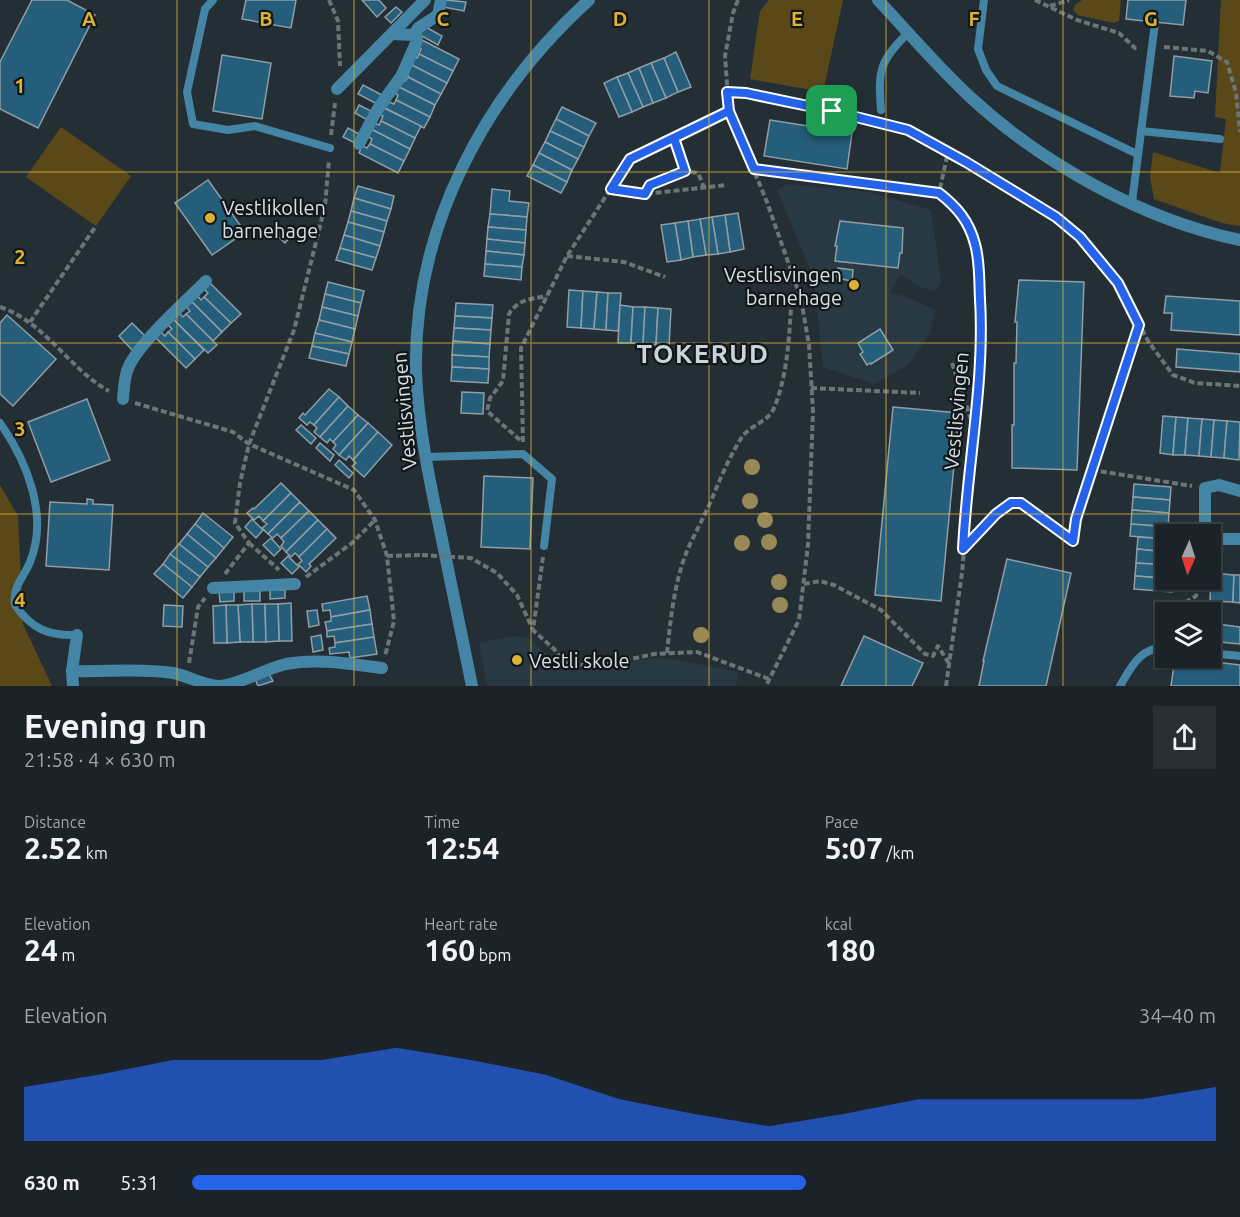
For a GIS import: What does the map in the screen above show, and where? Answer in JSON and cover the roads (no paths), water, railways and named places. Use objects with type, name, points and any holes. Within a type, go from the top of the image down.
[{"type":"street","points":[[337,89],[425,0]]},
{"type":"street","points":[[414,35],[418,28],[438,15],[441,0]]},
{"type":"street","name":"Vestlisvingen","points":[[472,686],[426,457],[416,373],[418,322],[426,271],[442,212],[453,184],[480,134],[516,78],[550,37],[589,0]]},
{"type":"street","points":[[878,0],[969,96],[1017,136],[1075,173],[1132,202],[1180,223],[1240,240]]},
{"type":"street","points":[[392,34],[414,35]]},
{"type":"street","points":[[359,144],[377,111],[402,75],[416,43],[417,38],[414,35]]},
{"type":"street","points":[[123,399],[128,368],[133,359],[152,336],[206,281]]},
{"type":"street","points":[[1205,524],[1205,488],[1219,485],[1240,491]]},
{"type":"street","points":[[1221,539],[1240,539]]},
{"type":"street","points":[[213,588],[295,584]]},
{"type":"street","points":[[72,686],[77,635]]},
{"type":"street","points":[[72,671],[162,672],[222,686],[265,670],[302,662],[325,661],[382,668]]},
{"type":"lane","points":[[213,0],[205,9],[187,92],[193,124],[228,130],[255,126],[330,148]]},
{"type":"lane","points":[[984,0],[978,49],[986,70],[997,86],[1137,154]]},
{"type":"lane","points":[[1132,202],[1155,23]]},
{"type":"lane","points":[[882,110],[879,81],[883,62],[908,33]]},
{"type":"lane","points":[[1141,131],[1220,140]]},
{"type":"lane","points":[[0,423],[28,472],[36,514],[35,546],[30,563],[16,587],[15,604],[29,621],[49,633],[77,635]]},
{"type":"lane","points":[[426,457],[523,454],[552,479],[544,546]]},
{"type":"lane","points":[[1120,686],[1134,660],[1155,651]]},
{"type":"lane","points":[[1221,654],[1240,656]]},
{"type":"place","name":"Vestlikollen barnehage","points":[[210,218]]},
{"type":"place","name":"Vestlisvingen barnehage","points":[[854,285]]},
{"type":"place","name":"Vestli skole","points":[[517,660]]},
{"type":"district","name":"TOKERUD","points":[[703,353]]}]
